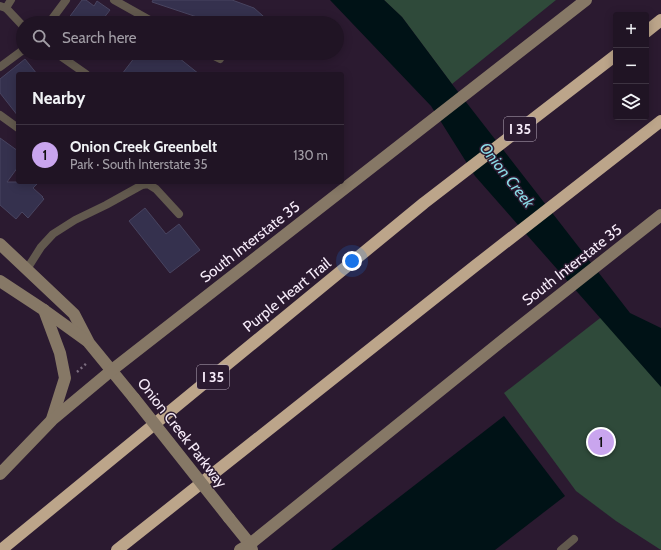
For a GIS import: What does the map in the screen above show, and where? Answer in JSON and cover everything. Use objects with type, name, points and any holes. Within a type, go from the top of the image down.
[{"type":"highway","points":[[649,30],[661,20]]},
{"type":"highway","name":"Purple Heart Trail","points":[[2,550],[424,203],[613,57]]},
{"type":"highway","points":[[117,550],[475,266],[661,121]]},
{"type":"highway","points":[[122,550],[151,524]]},
{"type":"main road","name":"South Interstate 35","points":[[0,474],[52,420],[112,370],[586,0]]},
{"type":"main road","name":"South Interstate 35","points":[[247,548],[513,332],[661,215]]},
{"type":"main road","name":"Onion Creek Parkway","points":[[0,244],[74,314],[89,343],[229,518],[247,548],[262,550]]},
{"type":"main road","name":"Onion Creek Parkway","points":[[0,281],[44,310],[89,343]]},
{"type":"main road","points":[[44,310],[60,353],[65,378],[52,420]]},
{"type":"lane","points":[[11,0],[3,7],[16,19]]},
{"type":"lane","points":[[54,16],[66,0]]},
{"type":"lane","points":[[114,0],[143,16]]},
{"type":"lane","points":[[0,68],[16,55]]},
{"type":"lane","points":[[66,60],[83,72]]},
{"type":"lane","points":[[0,115],[16,127]]},
{"type":"lane","points":[[27,270],[41,247],[53,234],[75,220],[142,185],[148,184],[156,189],[179,214]]},
{"type":"lane","points":[[561,550],[574,539]]},
{"type":"path","points":[[76,372],[88,362]]},
{"type":"green space","points":[[384,0],[556,0],[452,84],[402,17]]},
{"type":"green space","points":[[604,315],[661,367],[661,550],[616,521],[576,491],[504,393]]},
{"type":"water","name":"Onion Creek","points":[[330,0],[384,0],[402,17],[452,84],[630,313],[661,328],[661,387],[475,176],[431,106]]},
{"type":"water","points":[[504,416],[565,496],[495,550],[331,550]]},
{"type":"building","points":[[82,0],[86,0],[94,6],[97,1],[110,10],[105,16],[70,16]]},
{"type":"building","points":[[153,0],[232,0],[254,8],[263,16],[194,16],[152,2]]},
{"type":"building","points":[[24,60],[26,60],[35,72],[16,72],[16,113],[0,93],[0,79]]},
{"type":"building","points":[[133,60],[182,60],[196,72],[124,72]]},
{"type":"building","points":[[0,138],[16,150],[16,170],[7,182],[16,182],[16,184],[37,184],[33,188],[44,199],[28,218],[22,212],[16,219],[0,205]]},
{"type":"building","points":[[145,208],[166,234],[179,224],[200,250],[170,273],[129,221]]},
{"type":"place","name":"Onion Creek Greenbelt","points":[[601,442]]}]
